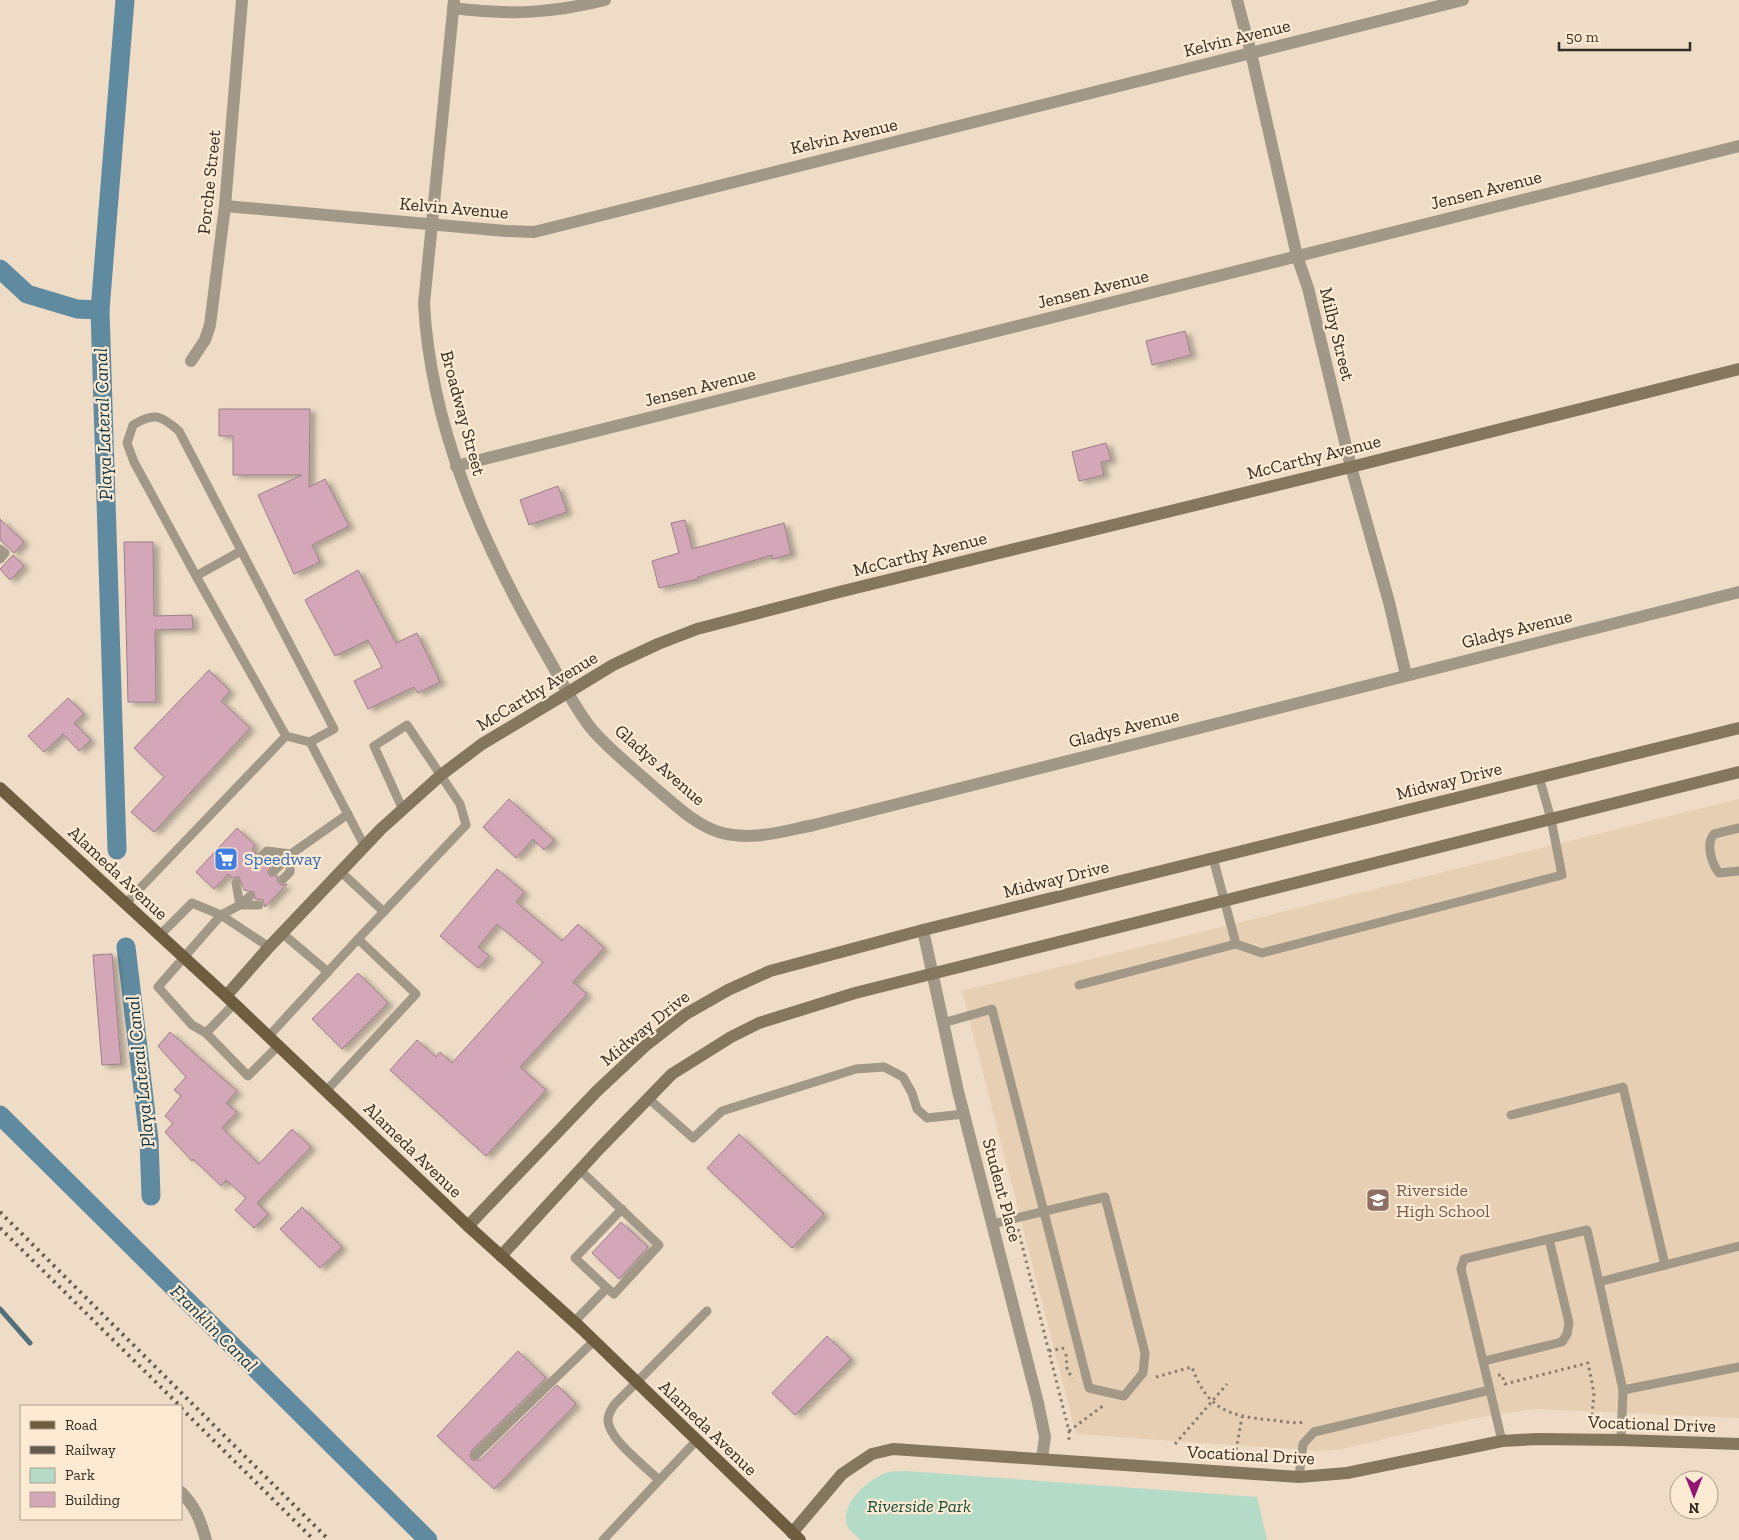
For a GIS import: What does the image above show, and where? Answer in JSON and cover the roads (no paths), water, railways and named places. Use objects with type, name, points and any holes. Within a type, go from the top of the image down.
[{"type":"main road","name":"McCarthy Avenue","points":[[230,1000],[269,947],[365,847],[441,776],[482,744],[613,665],[697,630],[1098,527],[1351,467],[1739,369]]},
{"type":"main road","name":"Midway Drive","points":[[468,1226],[597,1091],[646,1046],[686,1014],[728,990],[770,971],[923,930],[1739,728]]},
{"type":"main road","points":[[502,1256],[580,1170],[672,1074],[699,1056],[759,1022],[814,1004],[1739,772]]},
{"type":"main road","name":"Alameda Avenue","points":[[0,788],[230,1000],[468,1226],[594,1340],[636,1383],[796,1536]]},
{"type":"main road","name":"Vocational Drive","points":[[796,1536],[842,1474],[872,1454],[893,1449],[1299,1477],[1347,1473],[1502,1441],[1537,1439],[1621,1440],[1739,1444]]},
{"type":"street","name":"Porche Street","points":[[191,361],[205,340],[210,325],[225,206],[242,0]]},
{"type":"street","points":[[453,4],[491,13],[543,12],[605,0]]},
{"type":"street","name":"Milby Street","points":[[1237,0],[1252,53],[1297,256],[1308,288],[1351,467],[1389,602],[1406,675]]},
{"type":"street","name":"Kelvin Avenue","points":[[225,206],[506,232],[534,232],[1463,0]]},
{"type":"street","name":"Broadway Street","points":[[453,4],[425,296],[426,342],[433,379],[456,466],[478,524],[567,693]]},
{"type":"street","name":"Jensen Avenue","points":[[456,466],[1739,146]]},
{"type":"street","name":"Gladys Avenue","points":[[567,693],[592,729],[677,807],[703,824],[720,832],[756,837],[814,825],[1739,592]]},
{"type":"street","name":"Student Place","points":[[923,930],[964,1114],[1038,1403],[1045,1437],[1042,1458]]},
{"type":"street","points":[[182,1493],[193,1506],[202,1522],[206,1540]]},
{"type":"lane","points":[[148,416],[165,418],[178,431],[241,551],[334,729],[310,742],[286,736],[196,576],[134,462],[127,443],[133,425],[148,416]]},
{"type":"lane","points":[[0,548],[5,553],[0,559]]},
{"type":"lane","points":[[196,576],[241,551]]},
{"type":"lane","points":[[268,1036],[466,824],[460,804],[407,725],[374,746],[403,810]]},
{"type":"lane","points":[[126,903],[286,736]]},
{"type":"lane","points":[[310,742],[365,847]]},
{"type":"lane","points":[[1079,986],[1236,944],[1262,953],[1562,875],[1551,819],[1539,777]]},
{"type":"lane","points":[[274,871],[291,854],[348,814]]},
{"type":"lane","points":[[1739,828],[1714,834],[1709,843],[1711,857],[1719,873],[1739,871]]},
{"type":"lane","points":[[260,858],[267,851],[291,854]]},
{"type":"lane","points":[[283,880],[290,872],[291,854]]},
{"type":"lane","points":[[1213,858],[1236,944]]},
{"type":"lane","points":[[341,872],[384,912]]},
{"type":"lane","points":[[236,883],[240,906]]},
{"type":"lane","points":[[250,896],[240,906],[221,915],[158,987],[192,1025],[206,1033],[248,1076],[278,1046]]},
{"type":"lane","points":[[160,935],[192,903],[221,915],[269,947]]},
{"type":"lane","points":[[240,906],[259,905]]},
{"type":"lane","points":[[283,934],[328,972]]},
{"type":"lane","points":[[326,1091],[416,994],[358,939]]},
{"type":"lane","points":[[206,1033],[230,1000]]},
{"type":"lane","points":[[943,1023],[992,1008],[1045,1212],[1089,1388],[1124,1396],[1143,1373],[1145,1353],[1105,1198],[1045,1212],[1015,1218],[993,1224]]},
{"type":"lane","points":[[648,1098],[693,1138],[722,1111],[856,1069],[884,1067],[903,1077],[912,1093],[917,1109],[927,1118],[964,1114]]},
{"type":"lane","points":[[1511,1115],[1623,1087],[1664,1265]]},
{"type":"lane","points":[[580,1170],[660,1245],[614,1294],[575,1258],[622,1210]]},
{"type":"lane","points":[[1502,1441],[1461,1269],[1464,1259],[1587,1230],[1623,1390],[1621,1440]]},
{"type":"lane","points":[[1484,1361],[1562,1342],[1567,1334],[1569,1323],[1550,1239]]},
{"type":"lane","points":[[1599,1282],[1739,1246]]},
{"type":"lane","points":[[574,1322],[607,1288]]},
{"type":"lane","points":[[660,1480],[620,1443],[610,1429],[608,1421],[614,1405],[707,1311]]},
{"type":"lane","points":[[476,1455],[594,1340]]},
{"type":"lane","points":[[1623,1390],[1739,1368]]},
{"type":"lane","points":[[1299,1477],[1303,1444],[1314,1432],[1490,1390]]},
{"type":"lane","points":[[603,1540],[696,1441]]},
{"type":"waterway","name":"Playa Lateral Canal","points":[[117,850],[100,310],[125,0]]},
{"type":"waterway","points":[[0,269],[27,294],[77,309],[100,310]]},
{"type":"waterway","name":"Playa Lateral Canal","points":[[126,947],[149,1140],[151,1196]]},
{"type":"waterway","name":"Franklin Canal","points":[[0,1115],[428,1540]]},
{"type":"waterway","points":[[0,1309],[30,1343]]},
{"type":"railway","points":[[0,1212],[329,1540]]},
{"type":"railway","points":[[0,1228],[179,1405]]},
{"type":"railway","points":[[182,1409],[314,1540]]},
{"type":"place","name":"Speedway","points":[[226,859]]},
{"type":"place","name":"Riverside High School","points":[[1378,1200]]},
{"type":"park label","name":"Riverside Park","points":[[919,1506]]}]
